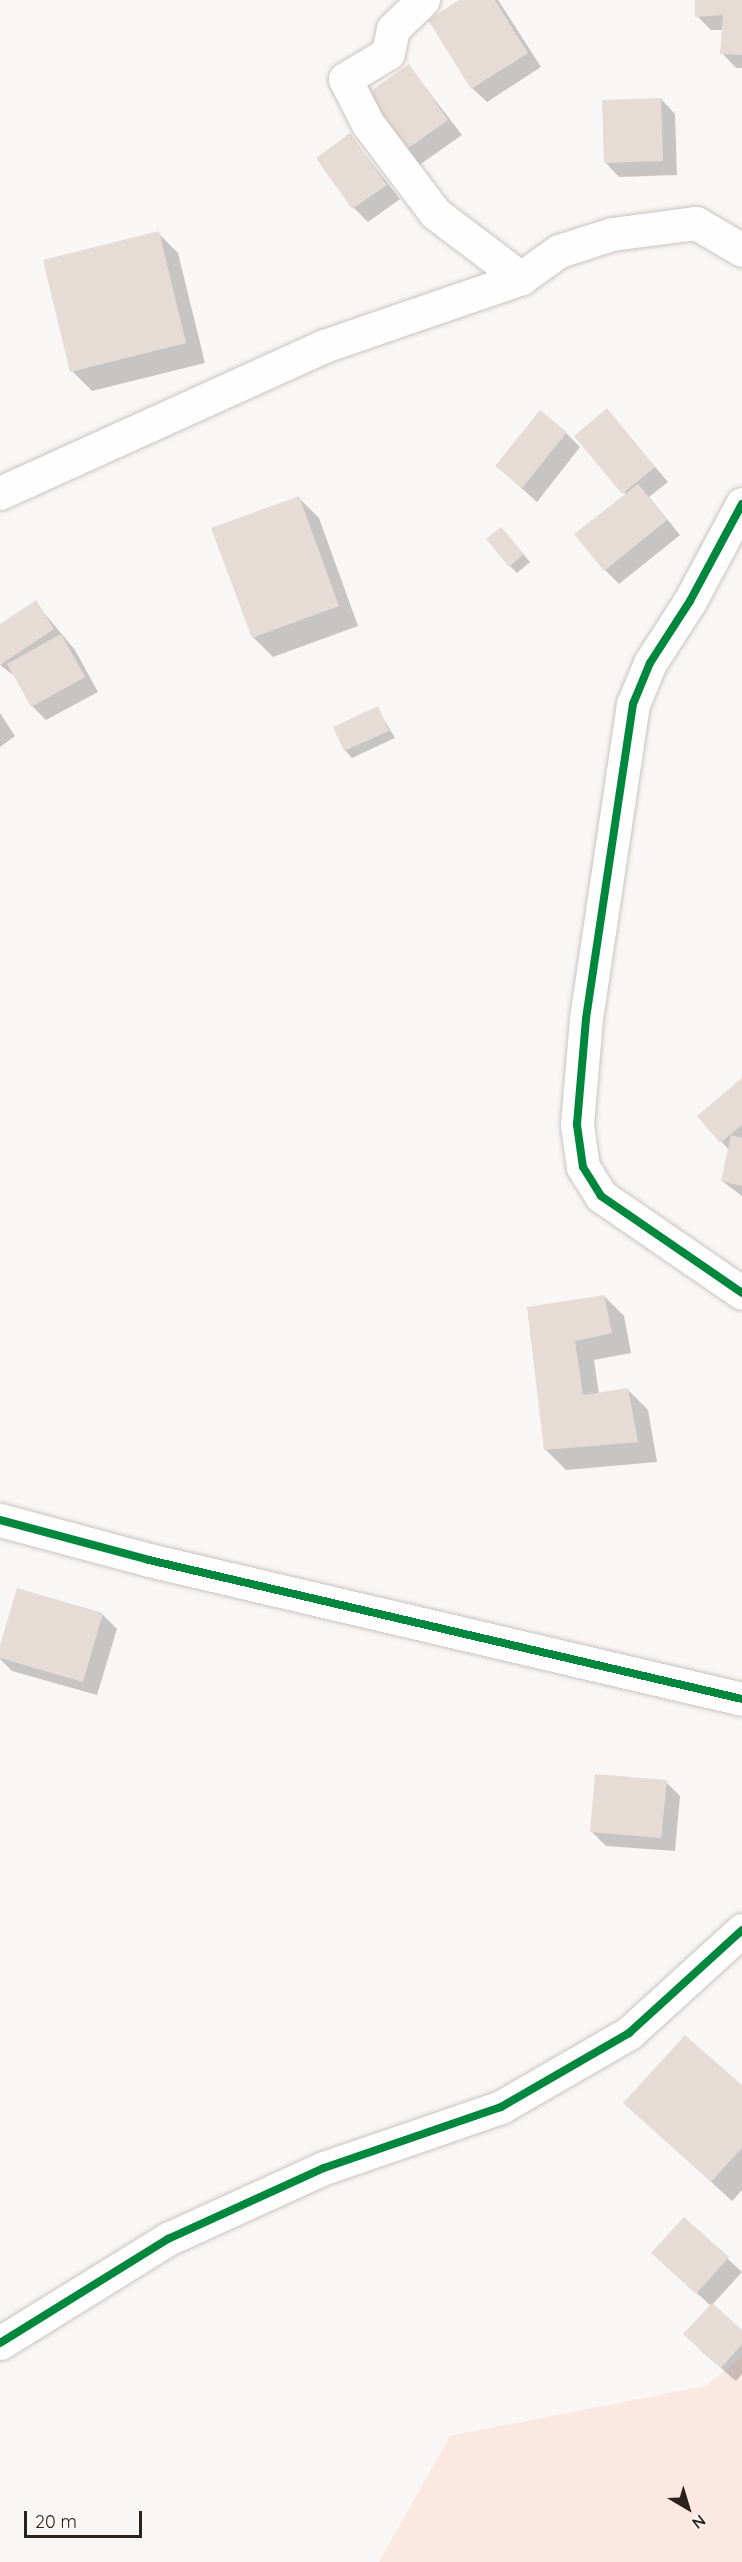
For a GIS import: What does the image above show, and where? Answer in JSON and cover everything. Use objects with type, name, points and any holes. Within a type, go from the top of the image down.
[{"type":"street","points":[[423,0],[393,29],[388,53],[345,79],[368,124],[435,213],[521,278]]},
{"type":"street","points":[[0,493],[306,354],[521,278],[559,251],[612,234],[696,223],[742,250]]},
{"type":"street","points":[[742,504],[690,601],[650,663],[633,704],[588,1008],[578,1125],[583,1167],[601,1197],[742,1293]]},
{"type":"street","points":[[0,1520],[149,1560],[742,1699]]},
{"type":"street","points":[[0,2343],[168,2239],[324,2168],[501,2107],[629,2033],[742,1930]]},
{"type":"shaded area","points":[[742,2357],[742,2562],[379,2562],[450,2436],[705,2386]]},
{"type":"building","points":[[459,0],[495,0],[528,53],[471,89],[428,20]]},
{"type":"building","points":[[695,0],[742,0],[742,55],[720,54],[723,15],[695,17]]},
{"type":"building","points":[[409,64],[448,120],[400,154],[361,98]]},
{"type":"building","points":[[661,98],[663,161],[604,163],[602,100]]},
{"type":"building","points":[[350,133],[387,185],[352,209],[316,158]]},
{"type":"building","points":[[159,231],[186,343],[70,372],[43,260]]},
{"type":"building","points":[[607,408],[655,467],[622,494],[574,436]]},
{"type":"building","points":[[540,410],[567,432],[522,488],[495,466]]},
{"type":"building","points":[[638,484],[667,520],[604,571],[574,534]]},
{"type":"building","points":[[299,496],[339,606],[252,638],[211,528]]},
{"type":"building","points":[[501,527],[524,554],[509,567],[486,539]]},
{"type":"building","points":[[36,600],[54,629],[0,665],[0,624]]},
{"type":"building","points":[[61,634],[85,677],[31,707],[7,664]]},
{"type":"building","points":[[378,706],[389,731],[344,751],[333,727]]},
{"type":"building","points":[[742,1078],[742,1125],[720,1143],[697,1116]]},
{"type":"building","points":[[731,1135],[742,1138],[742,1186],[721,1181]]},
{"type":"building","points":[[604,1295],[612,1333],[575,1341],[583,1395],[628,1388],[638,1442],[544,1450],[527,1307]]},
{"type":"building","points":[[17,1588],[103,1613],[83,1682],[0,1658],[0,1645]]},
{"type":"building","points":[[595,1774],[667,1780],[661,1838],[590,1832]]},
{"type":"building","points":[[685,2035],[742,2085],[742,2148],[711,2182],[623,2103]]},
{"type":"building","points":[[684,2217],[729,2257],[696,2294],[651,2253]]},
{"type":"building","points":[[712,2303],[742,2330],[742,2344],[721,2368],[683,2334]]},
{"type":"cycle path","points":[[742,504],[690,601],[650,663],[633,704],[586,1019],[577,1125],[583,1167],[601,1196],[742,1293]]},
{"type":"cycle path","points":[[0,1520],[149,1560],[742,1699]]},
{"type":"cycle path","points":[[0,2343],[168,2239],[324,2168],[501,2107],[629,2033],[742,1930]]}]
